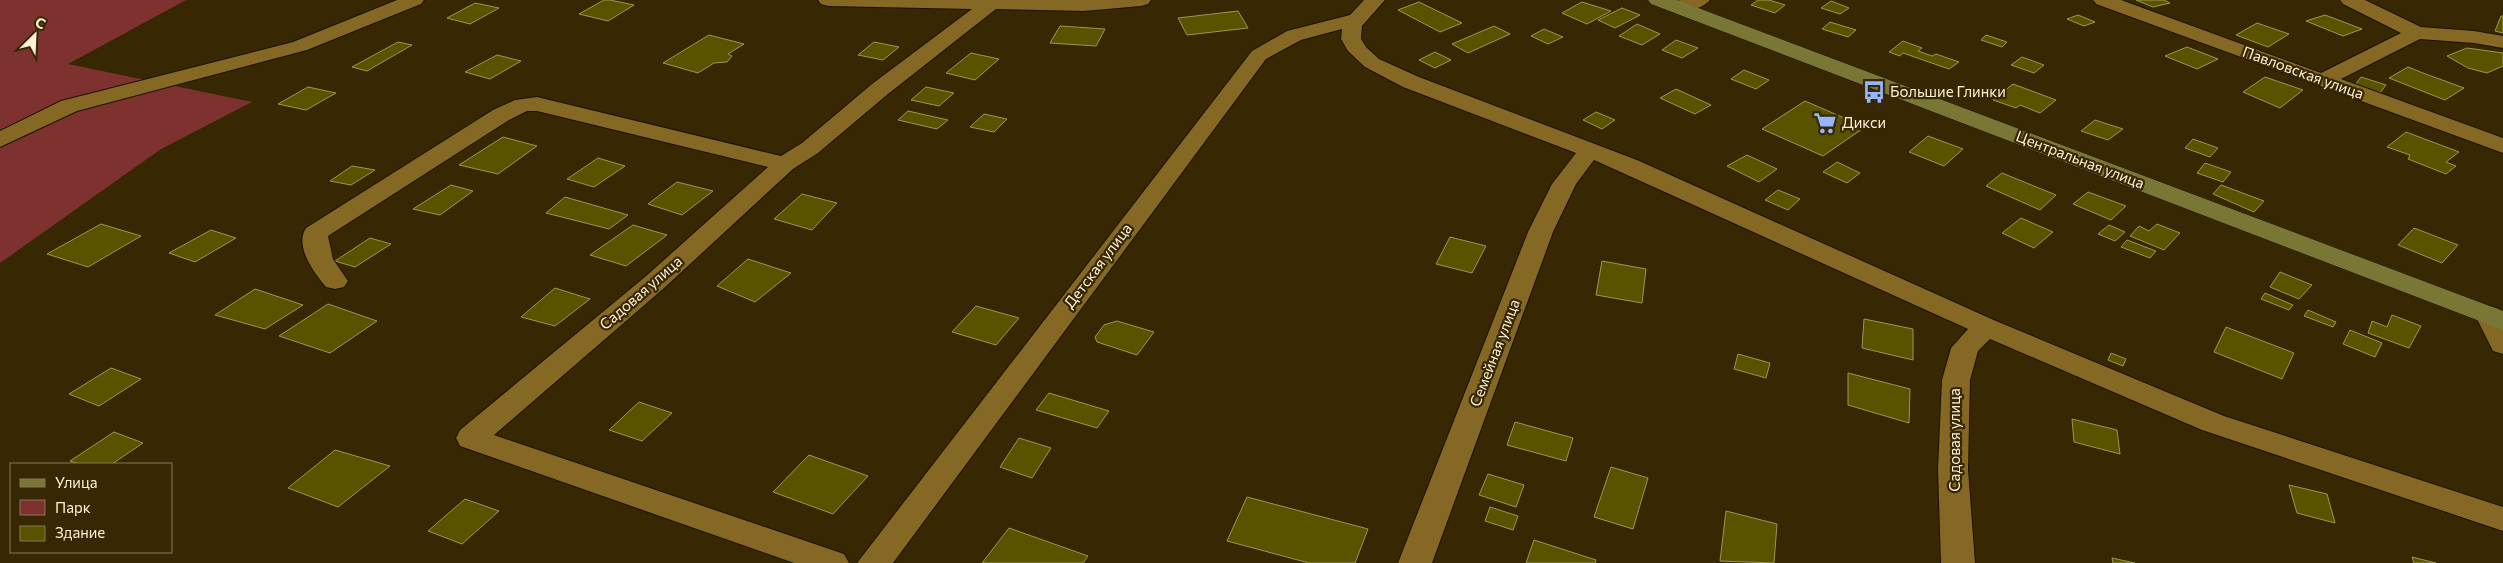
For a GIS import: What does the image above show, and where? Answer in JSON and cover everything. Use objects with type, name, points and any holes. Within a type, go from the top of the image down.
[{"type":"main road","name":"Центральная улица","points":[[1667,4],[2496,318]]},
{"type":"street","points":[[0,140],[69,106],[120,91],[300,46],[414,0]]},
{"type":"street","points":[[828,0],[1084,5],[1141,0]]},
{"type":"street","points":[[1667,4],[1700,0]]},
{"type":"street","name":"Павловская улица","points":[[2104,0],[2503,146]]},
{"type":"street","points":[[2350,0],[2417,33],[2474,37],[2503,42]]},
{"type":"street","name":"Садовая улица","points":[[832,563],[471,438],[654,283],[785,164],[810,148],[880,89],[992,3]]},
{"type":"street","points":[[1366,9],[1352,26],[1351,39],[1358,51],[1372,63],[1411,82],[1521,122],[1590,152],[1647,173],[1986,327],[2213,424],[2503,519]]},
{"type":"street","name":"Детская улица","points":[[874,563],[1259,55],[1274,43],[1292,35],[1366,9]]},
{"type":"street","points":[[2323,80],[2417,33]]},
{"type":"street","points":[[335,281],[320,263],[316,251],[316,233],[501,115],[523,104],[537,104],[785,164]]},
{"type":"street","name":"Семейная улица","points":[[1415,563],[1556,200],[1578,161],[1590,152]]},
{"type":"street","points":[[2496,318],[2503,345]]},
{"type":"street","name":"Садовая улица","points":[[1958,563],[1953,469],[1956,380],[1965,348],[1986,327]]},
{"type":"green space","points":[[0,0],[186,0],[68,64],[252,102],[161,149],[0,263]]},
{"type":"building","points":[[604,0],[634,5],[608,21],[579,14]]},
{"type":"building","points":[[1758,0],[1769,0],[1785,5],[1775,13],[1751,5]]},
{"type":"building","points":[[2136,0],[2164,0],[2170,3],[2153,7]]},
{"type":"building","points":[[1831,1],[1849,8],[1840,14],[1821,8]]},
{"type":"building","points":[[1419,2],[1462,23],[1440,32],[1398,10]]},
{"type":"building","points":[[1582,2],[1611,11],[1587,24],[1562,13]]},
{"type":"building","points":[[475,3],[499,8],[470,24],[447,18]]},
{"type":"building","points":[[1622,8],[1640,15],[1615,28],[1598,20]]},
{"type":"building","points":[[1238,11],[1248,28],[1187,35],[1178,18]]},
{"type":"building","points":[[2078,15],[2095,22],[2084,26],[2067,19]]},
{"type":"building","points":[[2325,15],[2362,29],[2343,36],[2306,21]]},
{"type":"building","points":[[2501,16],[2503,16],[2503,33],[2495,31]]},
{"type":"building","points":[[1830,22],[1856,30],[1848,37],[1822,29]]},
{"type":"building","points":[[2257,23],[2289,34],[2268,47],[2236,35]]},
{"type":"building","points":[[1637,24],[1660,34],[1642,45],[1619,36]]},
{"type":"building","points":[[1060,26],[1105,29],[1096,46],[1050,43]]},
{"type":"building","points":[[1494,26],[1510,34],[1468,53],[1452,44]]},
{"type":"building","points":[[1544,29],[1563,37],[1548,44],[1531,36]]},
{"type":"building","points":[[709,35],[744,44],[728,54],[732,56],[727,62],[714,63],[698,73],[663,63]]},
{"type":"building","points":[[1986,35],[2007,42],[2002,47],[1981,40]]},
{"type":"building","points":[[1676,40],[1698,48],[1682,58],[1662,50]]},
{"type":"building","points":[[1903,41],[1922,48],[1918,51],[1932,56],[1936,54],[1959,62],[1949,69],[1903,53],[1900,56],[1889,52]]},
{"type":"building","points":[[398,42],[412,45],[367,71],[352,67]]},
{"type":"building","points":[[874,42],[899,47],[883,60],[858,55]]},
{"type":"building","points":[[2187,47],[2218,59],[2197,69],[2165,56]]},
{"type":"building","points":[[2467,48],[2503,53],[2503,66],[2487,73],[2468,68],[2447,56]]},
{"type":"building","points":[[1435,52],[1451,60],[1435,68],[1419,60]]},
{"type":"building","points":[[971,53],[999,59],[975,80],[946,73]]},
{"type":"building","points":[[497,55],[521,61],[490,79],[465,72]]},
{"type":"building","points":[[2022,57],[2044,65],[2034,73],[2011,65]]},
{"type":"building","points":[[2408,67],[2464,88],[2445,100],[2389,78]]},
{"type":"building","points":[[1744,70],[1769,80],[1756,89],[1731,79]]},
{"type":"building","points":[[2265,77],[2303,90],[2280,108],[2243,92]]},
{"type":"building","points":[[2361,77],[2386,85],[2380,93],[2355,85]]},
{"type":"building","points":[[2013,84],[2056,100],[2040,113],[2020,105],[2016,108],[1993,100]]},
{"type":"building","points":[[308,87],[336,93],[306,110],[278,104]]},
{"type":"building","points":[[926,87],[954,93],[939,106],[911,100]]},
{"type":"building","points":[[1676,89],[1711,105],[1695,114],[1660,98]]},
{"type":"building","points":[[1805,101],[1865,127],[1823,156],[1762,129]]},
{"type":"building","points":[[908,111],[948,120],[937,129],[898,120]]},
{"type":"building","points":[[1596,112],[1615,120],[1602,129],[1583,120]]},
{"type":"building","points":[[984,114],[1007,119],[994,132],[970,127]]},
{"type":"building","points":[[2095,120],[2123,129],[2108,140],[2081,131]]},
{"type":"building","points":[[2406,132],[2459,152],[2446,162],[2456,166],[2446,174],[2408,159],[2410,155],[2387,147]]},
{"type":"building","points":[[1928,136],[1963,149],[1944,166],[1909,152]]},
{"type":"building","points":[[503,137],[537,146],[498,174],[459,165]]},
{"type":"building","points":[[2193,139],[2218,148],[2210,157],[2185,148]]},
{"type":"building","points":[[1747,155],[1777,169],[1759,182],[1727,166]]},
{"type":"building","points":[[598,158],[625,166],[594,187],[567,179]]},
{"type":"building","points":[[1837,162],[1860,173],[1847,183],[1823,172]]},
{"type":"building","points":[[2205,163],[2231,172],[2223,182],[2197,173]]},
{"type":"building","points":[[352,166],[375,170],[351,185],[330,181]]},
{"type":"building","points":[[2002,173],[2056,195],[2040,210],[1986,186]]},
{"type":"building","points":[[677,182],[713,191],[682,215],[648,204]]},
{"type":"building","points":[[451,185],[473,191],[440,215],[413,209]]},
{"type":"building","points":[[2221,185],[2264,201],[2254,212],[2213,194]]},
{"type":"building","points":[[1778,190],[1800,199],[1788,210],[1765,200]]},
{"type":"building","points":[[2088,192],[2126,206],[2111,220],[2073,204]]},
{"type":"building","points":[[802,194],[837,203],[812,230],[774,219]]},
{"type":"building","points":[[565,197],[628,215],[609,229],[546,213]]},
{"type":"building","points":[[2021,218],[2053,232],[2034,248],[2002,233]]},
{"type":"building","points":[[101,224],[141,236],[88,267],[47,254]]},
{"type":"building","points":[[2157,224],[2180,233],[2164,250],[2130,236],[2139,226],[2149,231]]},
{"type":"building","points":[[633,225],[667,235],[626,266],[590,255]]},
{"type":"building","points":[[2109,225],[2125,232],[2115,241],[2098,234]]},
{"type":"building","points":[[2414,228],[2458,245],[2442,263],[2398,245]]},
{"type":"building","points":[[211,230],[236,238],[195,262],[169,253]]},
{"type":"building","points":[[1450,237],[1486,246],[1472,273],[1436,264]]},
{"type":"building","points":[[370,238],[391,244],[355,267],[335,261]]},
{"type":"building","points":[[2127,240],[2156,251],[2150,258],[2121,247]]},
{"type":"building","points":[[748,259],[791,273],[755,302],[717,286]]},
{"type":"building","points":[[1602,261],[1646,269],[1642,303],[1596,295]]},
{"type":"building","points":[[2280,272],[2312,285],[2299,299],[2270,287]]},
{"type":"building","points":[[555,288],[590,299],[555,326],[521,317]]},
{"type":"building","points":[[255,289],[303,305],[265,329],[215,315]]},
{"type":"building","points":[[2265,293],[2293,305],[2289,310],[2261,299]]},
{"type":"building","points":[[328,304],[377,321],[330,353],[279,336]]},
{"type":"building","points":[[976,306],[1019,318],[996,345],[952,332]]},
{"type":"building","points":[[2308,310],[2336,322],[2333,327],[2304,316]]},
{"type":"building","points":[[2392,315],[2421,326],[2409,348],[2368,333],[2372,321],[2387,327]]},
{"type":"building","points":[[1864,319],[1913,329],[1913,360],[1862,348]]},
{"type":"building","points":[[1117,321],[1154,332],[1137,355],[1097,342],[1095,337],[1104,325]]},
{"type":"building","points":[[2226,327],[2294,353],[2282,379],[2214,352]]},
{"type":"building","points":[[2350,330],[2382,343],[2375,357],[2343,344]]},
{"type":"building","points":[[2111,353],[2126,359],[2123,366],[2108,360]]},
{"type":"building","points":[[1738,354],[1770,363],[1766,378],[1734,369]]},
{"type":"building","points":[[111,368],[141,379],[99,406],[69,394]]},
{"type":"building","points":[[1848,373],[1910,389],[1909,423],[1848,405]]},
{"type":"building","points":[[1049,393],[1109,411],[1097,428],[1036,410]]},
{"type":"building","points":[[639,402],[672,413],[642,441],[609,430]]},
{"type":"building","points":[[2072,419],[2117,430],[2120,454],[2074,442]]},
{"type":"building","points":[[1515,422],[1573,438],[1566,461],[1507,445]]},
{"type":"building","points":[[114,432],[143,443],[113,463],[76,463],[70,461]]},
{"type":"building","points":[[1019,438],[1051,448],[1032,478],[1000,467]]},
{"type":"building","points":[[335,450],[390,466],[338,507],[288,488]]},
{"type":"building","points":[[809,455],[868,476],[833,514],[773,492]]},
{"type":"building","points":[[1611,467],[1648,478],[1633,529],[1594,517]]},
{"type":"building","points":[[1488,474],[1524,485],[1516,507],[1479,495]]},
{"type":"building","points":[[2289,485],[2327,494],[2335,523],[2297,513]]},
{"type":"building","points":[[1247,497],[1368,529],[1355,563],[1309,563],[1227,541]]},
{"type":"building","points":[[465,499],[499,511],[462,544],[428,531]]},
{"type":"building","points":[[1490,507],[1518,516],[1513,530],[1485,521]]},
{"type":"building","points":[[1726,511],[1777,524],[1774,563],[1720,561]]},
{"type":"building","points":[[1009,528],[1088,556],[1083,563],[982,563]]},
{"type":"building","points":[[1534,540],[1596,560],[1595,563],[1526,563]]},
{"type":"building","points":[[2412,557],[2436,563],[2414,563]]},
{"type":"building","points":[[2112,558],[2135,563],[2113,563]]},
{"type":"place","name":"Большие Глинки","points":[[1874,92]]},
{"type":"place","name":"Дикси","points":[[1825,123]]}]
